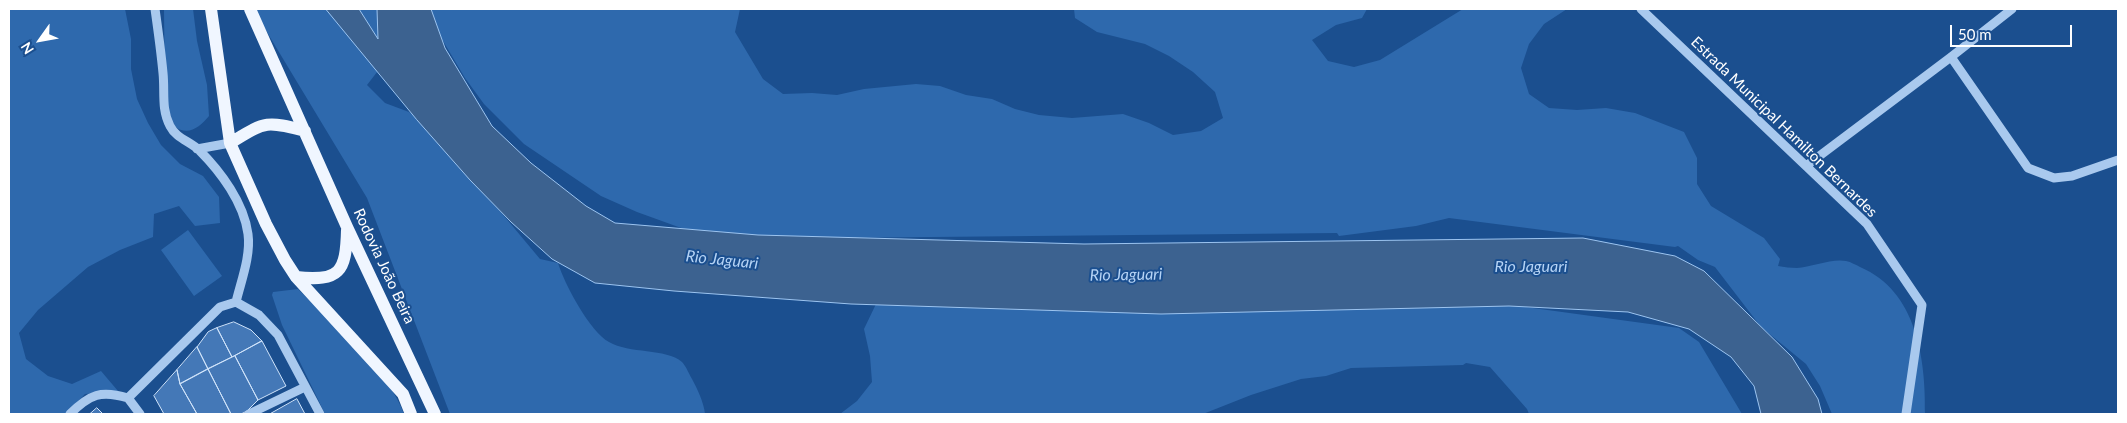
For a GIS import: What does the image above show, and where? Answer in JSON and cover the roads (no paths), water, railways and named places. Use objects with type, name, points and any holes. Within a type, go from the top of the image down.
[{"type":"main road","points":[[211,9],[230,143],[266,224],[296,278],[403,394],[411,414]]},
{"type":"main road","name":"Rodovia João Beira","points":[[250,9],[347,227],[435,414]]},
{"type":"main road","points":[[230,143],[260,125],[278,123],[305,131]]},
{"type":"main road","points":[[296,278],[317,279],[329,277],[340,269],[346,257],[347,227]]},
{"type":"street","points":[[155,9],[163,76],[165,114],[171,128],[180,138],[197,149],[224,179],[240,208],[248,235],[246,264],[236,302]]},
{"type":"street","name":"Estrada Municipal Hamilton Bernardes","points":[[1641,9],[1867,224],[1922,305],[1906,414]]},
{"type":"street","points":[[1806,166],[2012,9]]},
{"type":"street","points":[[1951,57],[2028,168],[2054,178],[2072,176],[2118,160]]},
{"type":"street","points":[[197,149],[230,143]]},
{"type":"street","points":[[128,398],[220,307],[236,302],[259,315],[278,335],[320,414]]},
{"type":"street","points":[[248,414],[305,387]]},
{"type":"street","points":[[70,414],[83,402],[97,394],[111,393],[128,398],[140,414]]},
{"type":"water","name":"Rio Jaguari","points":[[326,9],[359,9],[378,39],[377,9],[431,9],[445,48],[492,126],[531,163],[586,206],[615,223],[758,235],[1084,244],[1583,238],[1675,256],[1704,271],[1792,357],[1818,399],[1822,414],[1761,414],[1754,386],[1731,357],[1689,329],[1628,312],[1509,306],[1161,314],[851,304],[674,291],[595,283],[552,259],[511,222],[470,180],[417,120]]}]
